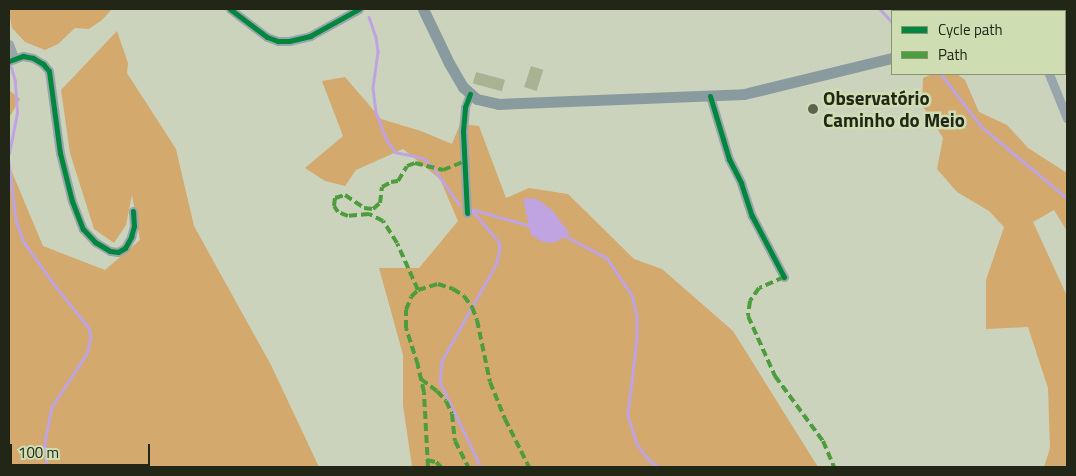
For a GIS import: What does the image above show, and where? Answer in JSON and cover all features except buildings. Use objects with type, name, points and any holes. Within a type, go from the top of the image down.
[{"type":"main road","points":[[423,9],[448,63],[470,94],[486,102],[498,104],[645,96],[710,96],[763,90],[891,58]]},
{"type":"main road","points":[[989,10],[1005,9]]},
{"type":"street","points":[[230,9],[267,37],[278,41],[289,41],[310,36],[359,9]]},
{"type":"street","points":[[9,44],[11,60],[23,56],[33,58],[44,64],[49,71],[60,153],[72,201],[83,229],[95,242],[110,251],[118,252],[125,248],[131,237],[134,226],[133,211]]},
{"type":"street","points":[[1049,75],[1067,118]]},
{"type":"street","points":[[467,213],[463,131],[465,107],[470,94]]},
{"type":"street","points":[[710,96],[729,159],[741,183],[752,216],[784,277]]},
{"type":"shaded area","points":[[12,9],[112,9],[102,20],[89,29],[75,28],[58,44],[45,50],[25,42],[12,28],[9,11]]},
{"type":"shaded area","points":[[117,31],[128,63],[127,73],[176,149],[194,226],[271,365],[319,467],[9,467],[9,165],[43,246],[105,270],[140,240],[132,195],[126,225],[114,243],[94,229],[70,153],[61,90]]},
{"type":"shaded area","points":[[930,75],[958,75],[965,80],[979,112],[1007,125],[1028,148],[1067,173],[1067,231],[1054,210],[1033,222],[1067,296],[1067,467],[1044,467],[1050,448],[1048,388],[1028,327],[986,329],[986,280],[1004,227],[989,211],[957,192],[937,169],[943,138],[922,105],[923,78]]},
{"type":"shaded area","points":[[345,77],[381,119],[421,131],[452,144],[460,124],[479,126],[506,198],[529,188],[568,194],[634,259],[662,269],[733,331],[818,467],[412,467],[403,405],[403,355],[379,268],[419,268],[458,221],[440,179],[403,149],[356,170],[345,186],[325,181],[305,168],[343,136],[322,81]]},
{"type":"shaded area","points":[[9,90],[20,99],[9,118]]},
{"type":"shaded area","points":[[523,198],[537,199],[553,211],[570,234],[556,242],[550,243],[543,242],[531,235]]},
{"type":"waterway","points":[[880,9],[891,21]]},
{"type":"waterway","points":[[369,17],[376,37],[378,52],[373,88],[376,112],[387,140],[395,152],[423,158],[432,166],[459,204]]},
{"type":"waterway","points":[[9,154],[17,113],[15,81],[11,68]]},
{"type":"waterway","points":[[942,75],[982,127],[1067,198]]},
{"type":"waterway","points":[[9,162],[16,220],[24,242],[53,283],[89,328],[91,338],[87,354],[52,407],[45,444],[47,467]]},
{"type":"waterway","points":[[471,209],[531,226]]},
{"type":"waterway","points":[[472,210],[499,242],[500,249],[497,263],[442,361],[440,382],[481,467]]},
{"type":"waterway","points":[[565,236],[607,258],[632,295],[637,316],[637,338],[628,415],[637,444],[648,459],[659,467]]},
{"type":"marked path","points":[[418,290],[397,243],[383,221],[369,214],[348,216],[338,212],[334,206],[335,198],[345,195],[364,208],[373,209],[380,203],[382,187],[391,182],[398,181],[407,166],[415,163],[443,170],[463,162]]},
{"type":"marked path","points":[[784,277],[759,288],[750,301],[748,316],[775,376],[823,441],[834,467]]},
{"type":"marked path","points":[[428,467],[424,392],[418,365],[406,328],[406,310],[411,297],[418,290],[438,284],[453,289],[464,296],[472,307],[477,320],[490,382],[505,419],[529,467]]},
{"type":"marked path","points":[[421,379],[437,391],[446,401],[452,414],[455,441],[468,467]]},
{"type":"marked path","points":[[427,460],[436,462],[441,467]]},
{"type":"cycle path","points":[[230,9],[267,37],[278,41],[289,41],[310,36],[359,9]]},
{"type":"cycle path","points":[[9,61],[23,56],[33,58],[43,64],[49,71],[60,153],[72,201],[83,229],[95,242],[110,251],[118,252],[125,248],[131,237],[134,226],[133,211]]},
{"type":"cycle path","points":[[467,213],[463,131],[465,107],[470,94]]},
{"type":"cycle path","points":[[710,96],[729,159],[741,183],[752,216],[784,277]]},
{"type":"place","name":"Observatório Caminho do Meio","points":[[813,109]]}]
